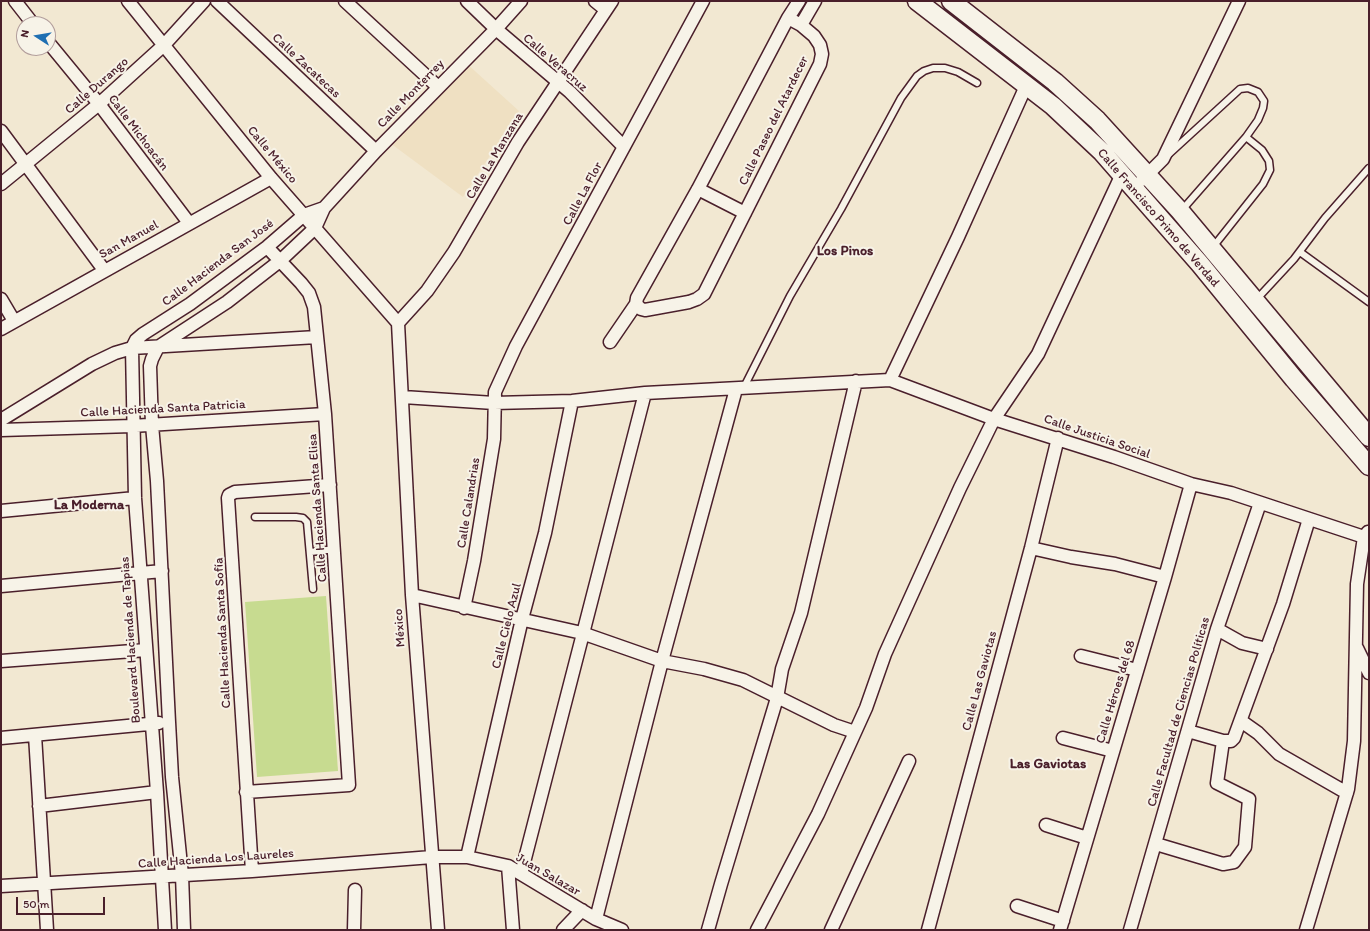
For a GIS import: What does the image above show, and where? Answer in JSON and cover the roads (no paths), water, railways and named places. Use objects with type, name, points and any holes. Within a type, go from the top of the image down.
[{"type":"main road","name":"Calle Francisco Primo de Verdad","points":[[917,1],[1059,112],[1102,152],[1369,466]]},
{"type":"main road","name":"Calle Francisco Primo de Verdad","points":[[951,1],[1077,100],[1180,211],[1369,437]]},
{"type":"street","points":[[14,1],[26,16]]},
{"type":"street","name":"Calle México","points":[[128,1],[271,178],[398,323]]},
{"type":"street","name":"Calle Durango","points":[[1,184],[99,104],[164,45],[204,1]]},
{"type":"street","name":"Calle Zacatecas","points":[[217,1],[376,151]]},
{"type":"street","points":[[344,1],[437,86]]},
{"type":"street","name":"Calle Veracruz","points":[[467,1],[496,30],[557,83],[570,92],[624,147]]},
{"type":"street","name":"Calle Monterrey","points":[[315,228],[324,208],[437,86],[496,30],[521,1]]},
{"type":"street","points":[[595,1],[609,6]]},
{"type":"street","name":"Calle La Flor","points":[[494,403],[495,392],[516,346],[704,1]]},
{"type":"street","points":[[610,342],[636,304],[637,298],[698,189],[788,18],[799,1]]},
{"type":"street","points":[[801,25],[815,1]]},
{"type":"street","points":[[1134,188],[1163,159],[1239,1]]},
{"type":"street","name":"Calle La Manzana","points":[[398,323],[427,291],[454,252],[518,142],[609,6]]},
{"type":"street","name":"Calle Paseo del Atardecer","points":[[636,304],[640,309],[645,310],[698,299],[704,294],[820,64],[822,54],[820,45],[814,36],[801,25],[788,18]]},
{"type":"street","name":"Calle Michoacán","points":[[56,52],[99,104],[189,223]]},
{"type":"street","points":[[403,397],[494,403],[572,401],[645,393],[890,380],[958,237],[1026,86]]},
{"type":"street","points":[[1,131],[27,164],[104,270]]},
{"type":"street","points":[[757,930],[818,814],[866,708],[885,654],[960,488],[994,418],[1038,354],[1122,174]]},
{"type":"street","name":"San Manuel","points":[[1,329],[104,270],[271,178]]},
{"type":"street","points":[[698,189],[745,213]]},
{"type":"street","name":"Calle Monterrey","points":[[304,215],[324,208]]},
{"type":"street","name":"Calle Hacienda San José","points":[[132,348],[136,340],[143,334],[190,304],[267,247],[304,215]]},
{"type":"street","points":[[184,930],[182,875],[172,777],[150,366],[158,347],[227,302],[281,260],[315,228]]},
{"type":"street","name":"Calle Hacienda Santa Elisa","points":[[246,792],[349,785],[326,414],[314,307],[309,293],[281,260],[267,247]]},
{"type":"street","points":[[1,299],[14,321]]},
{"type":"street","name":"México","points":[[398,323],[412,595],[438,930]]},
{"type":"street","points":[[1,420],[92,364],[116,353],[132,348],[317,337]]},
{"type":"street","name":"Boulevard Hacienda de Tapias","points":[[132,348],[132,426],[135,498],[157,792],[164,930]]},
{"type":"street","name":"Calle Justicia Social","points":[[890,380],[994,418],[1058,438],[1191,484],[1231,493],[1309,519],[1366,534]]},
{"type":"street","points":[[708,930],[777,698],[782,669],[801,613],[856,381]]},
{"type":"street","points":[[596,919],[662,661],[739,389]]},
{"type":"street","points":[[521,874],[645,393]]},
{"type":"street","name":"Calle Cielo Azul","points":[[467,856],[522,619],[545,533],[572,401]]},
{"type":"street","name":"Calle Calandrias","points":[[464,608],[474,561],[494,439],[494,403]]},
{"type":"street","name":"Calle Hacienda Santa Patricia","points":[[1,430],[132,426],[326,414]]},
{"type":"street","name":"Calle Las Gaviotas","points":[[928,930],[1031,548],[1058,438]]},
{"type":"street","name":"Calle Héroes del 68","points":[[1061,925],[1165,577],[1191,484]]},
{"type":"street","name":"Calle Hacienda Santa Sofía","points":[[252,872],[229,495],[235,492],[330,485]]},
{"type":"street","points":[[1,511],[135,498]]},
{"type":"street","name":"Calle Facultad de Ciencias Políticas","points":[[1130,930],[1217,629],[1260,503]]},
{"type":"street","points":[[1188,731],[1223,741],[1231,741],[1234,738],[1267,649],[1309,519]]},
{"type":"street","points":[[1306,930],[1347,793],[1354,740],[1356,680],[1356,584],[1366,534]]},
{"type":"street","points":[[1031,548],[1071,558],[1115,564],[1165,577]]},
{"type":"street","points":[[1,586],[162,571]]},
{"type":"street","points":[[412,595],[464,608],[522,619],[582,633],[662,661],[704,669],[743,680],[834,725],[855,732]]},
{"type":"street","points":[[1217,629],[1242,643],[1267,649]]},
{"type":"street","points":[[1355,643],[1369,672]]},
{"type":"street","points":[[1,661],[146,650]]},
{"type":"street","points":[[1081,656],[1137,670]]},
{"type":"street","points":[[1241,721],[1258,733],[1279,754],[1347,793]]},
{"type":"street","points":[[1,738],[169,722]]},
{"type":"street","points":[[36,735],[43,884],[47,930]]},
{"type":"street","points":[[1063,738],[1113,751]]},
{"type":"street","points":[[1156,844],[1223,864],[1234,862],[1245,847],[1249,799],[1217,783],[1223,741]]},
{"type":"street","points":[[831,930],[908,761]]},
{"type":"street","points":[[39,806],[157,792]]},
{"type":"street","points":[[1046,825],[1087,838]]},
{"type":"street","name":"Juan Salazar","points":[[432,857],[467,856],[508,866],[596,919],[622,930]]},
{"type":"street","name":"Calle Hacienda Los Laureles","points":[[1,886],[252,872],[432,857]]},
{"type":"street","points":[[508,866],[514,930]]},
{"type":"street","points":[[354,930],[355,890]]},
{"type":"street","points":[[1017,906],[1061,925]]},
{"type":"street","points":[[563,930],[582,910]]},
{"type":"lane","points":[[739,389],[901,98],[916,76],[924,70],[945,68],[958,72],[977,83]]},
{"type":"lane","points":[[1163,159],[1185,141],[1240,90],[1248,88],[1258,92],[1264,101],[1258,120],[1246,137],[1180,211]]},
{"type":"lane","points":[[1211,249],[1237,219],[1263,184],[1270,170],[1269,161],[1262,150],[1246,137]]},
{"type":"lane","points":[[1255,301],[1300,252],[1325,218],[1369,168]]},
{"type":"lane","points":[[1300,252],[1369,302]]},
{"type":"lane","points":[[255,517],[303,518],[307,522],[311,552],[313,589]]},
{"type":"lane","points":[[311,552],[335,550]]},
{"type":"district","name":"Los Pinos","points":[[845,251]]},
{"type":"district","name":"La Moderna","points":[[89,505]]},
{"type":"district","name":"Las Gaviotas","points":[[1048,764]]}]
